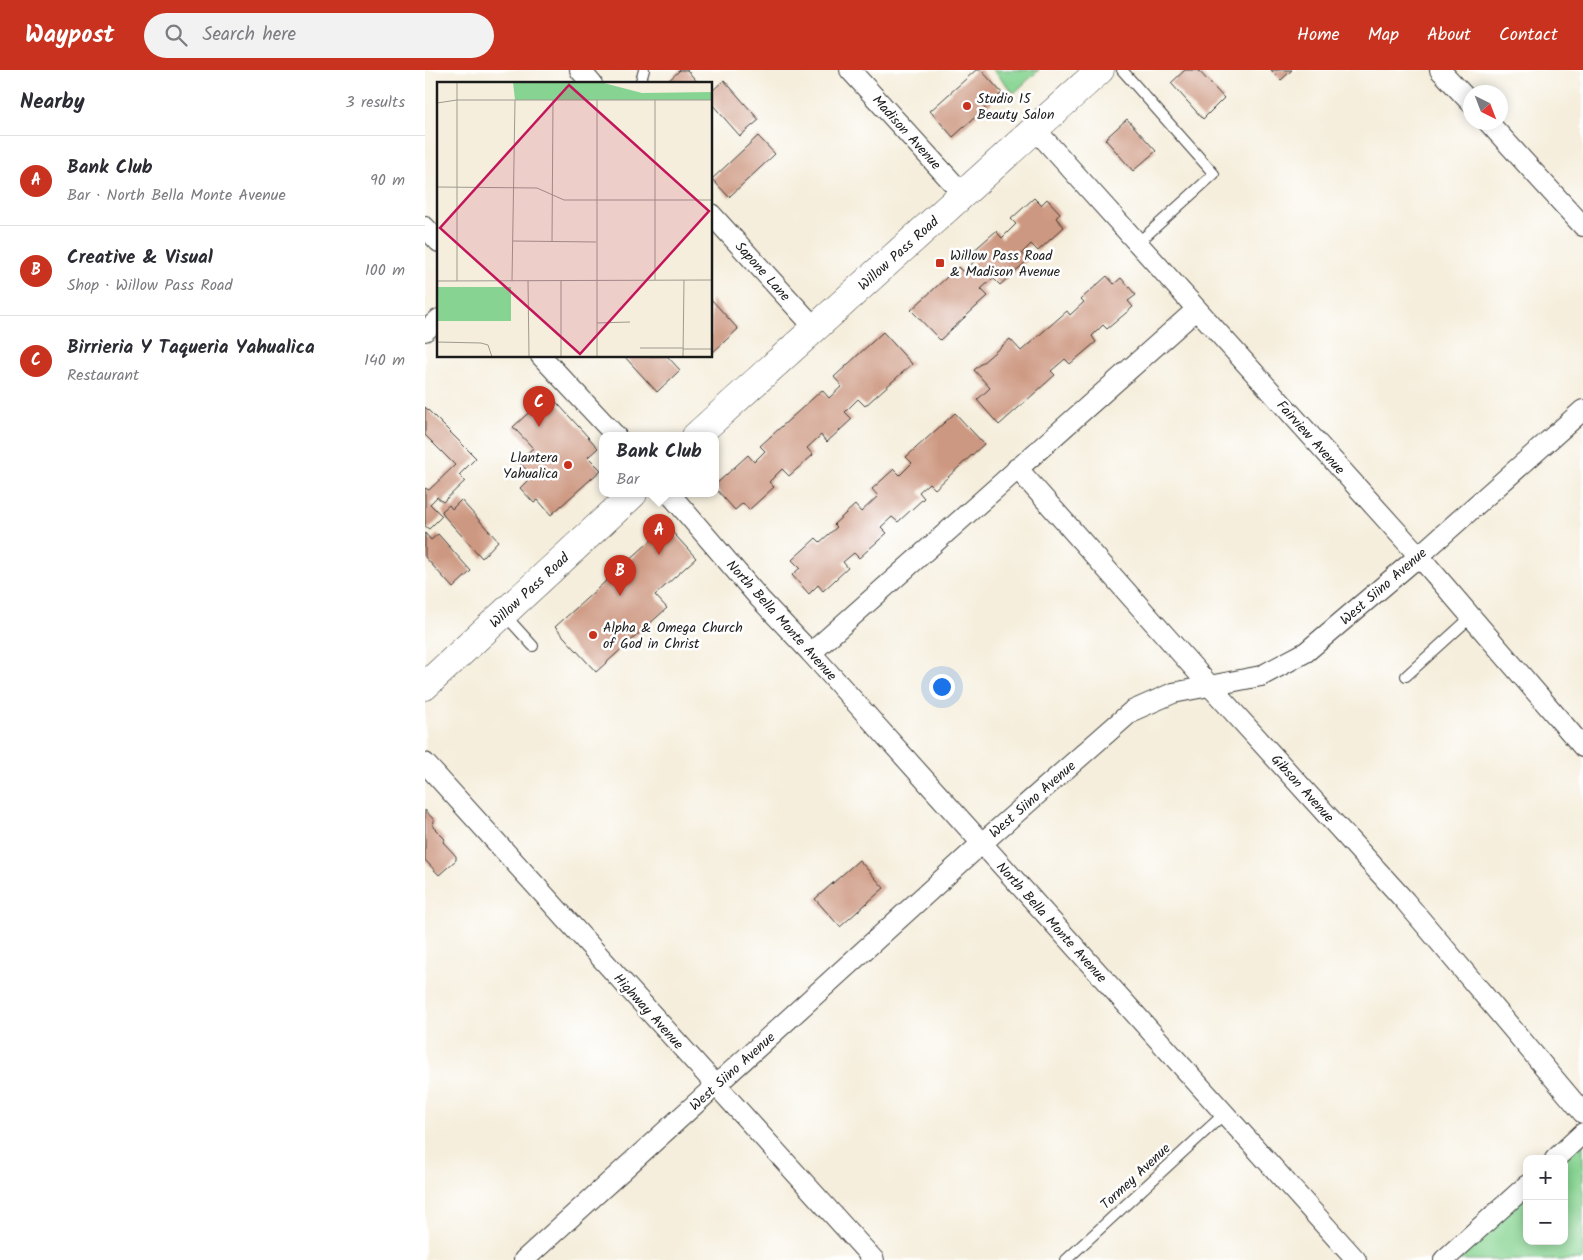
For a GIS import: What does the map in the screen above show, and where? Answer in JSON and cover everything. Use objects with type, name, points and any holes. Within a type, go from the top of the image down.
[{"type":"main road","name":"Willow Pass Road","points":[[700,432],[1100,70]]},
{"type":"main road","name":"Willow Pass Road","points":[[425,686],[630,497]]},
{"type":"street","points":[[580,70],[591,82]]},
{"type":"street","name":"Madison Avenue","points":[[850,70],[963,194]]},
{"type":"street","points":[[1440,70],[1463,94]]},
{"type":"street","name":"Fairview Avenue","points":[[1035,129],[1139,242],[1196,310],[1419,556],[1583,747]]},
{"type":"street","points":[[1495,130],[1583,226]]},
{"type":"street","name":"Sapone Lane","points":[[713,216],[815,328]]},
{"type":"street","points":[[425,227],[437,240]]},
{"type":"street","points":[[811,652],[1196,310]]},
{"type":"street","points":[[425,331],[437,321]]},
{"type":"street","points":[[543,358],[612,432]]},
{"type":"street","name":"West Siino Avenue","points":[[524,1260],[981,844],[1132,711],[1173,693],[1261,676],[1306,652],[1419,556],[1583,410]]},
{"type":"street","name":"Gibson Avenue","points":[[1017,468],[1209,685],[1405,901],[1583,1113]]},
{"type":"street","name":"North Bella Monte Avenue","points":[[673,497],[760,599],[811,652],[981,844],[1356,1260]]},
{"type":"street","name":"Highway Avenue","points":[[425,762],[874,1260]]},
{"type":"street","points":[[1559,1155],[1583,1133]]},
{"type":"street","points":[[1444,1260],[1523,1189]]},
{"type":"lane","points":[[641,82],[645,70]]},
{"type":"lane","points":[[1122,70],[1213,174],[1139,242]]},
{"type":"lane","points":[[504,614],[533,646]]},
{"type":"lane","points":[[1406,676],[1471,617]]},
{"type":"lane","name":"Tormey Avenue","points":[[1067,1260],[1224,1114]]},
{"type":"green space","points":[[993,70],[1039,70],[1014,93]]},
{"type":"green space","points":[[1583,1133],[1583,1260],[1444,1260],[1523,1189],[1523,1245],[1568,1245],[1567,1155]]},
{"type":"building","points":[[680,70],[687,70],[697,82],[667,82]]},
{"type":"building","points":[[976,70],[981,70],[1002,93],[953,137],[930,111]]},
{"type":"building","points":[[1185,70],[1198,70],[1224,98],[1203,119],[1171,83]]},
{"type":"building","points":[[1271,70],[1292,70],[1281,80]]},
{"type":"building","points":[[724,80],[759,120],[740,136],[713,105],[713,90]]},
{"type":"building","points":[[1127,119],[1156,151],[1133,171],[1105,139]]},
{"type":"building","points":[[758,136],[775,154],[729,197],[713,178]]},
{"type":"building","points":[[1034,198],[1041,205],[1047,199],[1060,213],[1056,218],[1064,227],[1038,251],[1031,244],[1022,253],[1028,260],[1000,285],[993,278],[981,289],[988,296],[940,340],[911,310],[958,267],[963,272],[977,259],[971,253],[996,231],[1002,238],[1016,224],[1011,219]]},
{"type":"building","points":[[1107,276],[1114,284],[1121,278],[1136,295],[1128,301],[1133,307],[1107,329],[1103,325],[1092,336],[1096,342],[1070,364],[1065,359],[1051,371],[1055,375],[999,425],[977,400],[990,388],[974,370],[1010,339],[1021,351],[1067,311],[1070,315],[1084,302],[1081,299]]},
{"type":"building","points":[[713,301],[738,329],[713,352]]},
{"type":"building","points":[[883,332],[912,364],[865,406],[858,399],[845,412],[852,419],[827,442],[821,435],[807,448],[813,455],[789,476],[782,469],[769,482],[774,487],[749,510],[743,503],[735,510],[719,492],[719,481],[748,455],[754,462],[765,451],[760,446],[822,390],[829,398],[842,386],[834,377]]},
{"type":"building","points":[[626,358],[669,358],[680,370],[657,392]]},
{"type":"building","points":[[549,394],[598,448],[588,457],[599,468],[599,472],[551,515],[538,500],[534,503],[520,488],[532,476],[518,461],[533,448],[513,427]]},
{"type":"building","points":[[425,407],[476,458],[459,475],[465,481],[443,502],[437,497],[430,504],[442,516],[429,529],[425,526],[425,488],[429,490],[455,465],[425,435]]},
{"type":"building","points":[[955,413],[984,444],[935,489],[929,483],[919,492],[924,498],[898,522],[892,517],[881,527],[887,533],[859,558],[854,553],[843,562],[848,568],[823,591],[818,585],[809,594],[792,575],[800,568],[792,560],[816,538],[820,542],[837,527],[834,524],[855,505],[861,512],[878,496],[872,489],[894,469],[900,475],[912,463],[906,457]]},
{"type":"building","points":[[461,500],[498,541],[482,558],[444,516],[442,511],[449,505],[452,509]]},
{"type":"building","points":[[667,526],[696,558],[655,595],[667,608],[596,672],[555,627]]},
{"type":"building","points":[[425,533],[431,540],[438,534],[471,571],[453,588],[425,557]]},
{"type":"building","points":[[425,810],[434,820],[433,827],[445,839],[443,842],[456,856],[456,860],[439,875],[425,860]]},
{"type":"building","points":[[859,860],[884,888],[840,927],[815,899]]},
{"type":"place","name":"Studio 15 Beauty Salon","points":[[967,106]]},
{"type":"place","name":"Willow Pass Road & Madison Avenue","points":[[940,263]]},
{"type":"place","name":"Birrieria Y Taqueria Yahualica","points":[[539,427]]},
{"type":"place","name":"Llantera Yahualica","points":[[568,465]]},
{"type":"place","name":"Bank Club","points":[[659,555]]},
{"type":"place","name":"Creative & Visual","points":[[620,596]]},
{"type":"place","name":"Alpha & Omega Church of God in Christ","points":[[593,635]]}]
